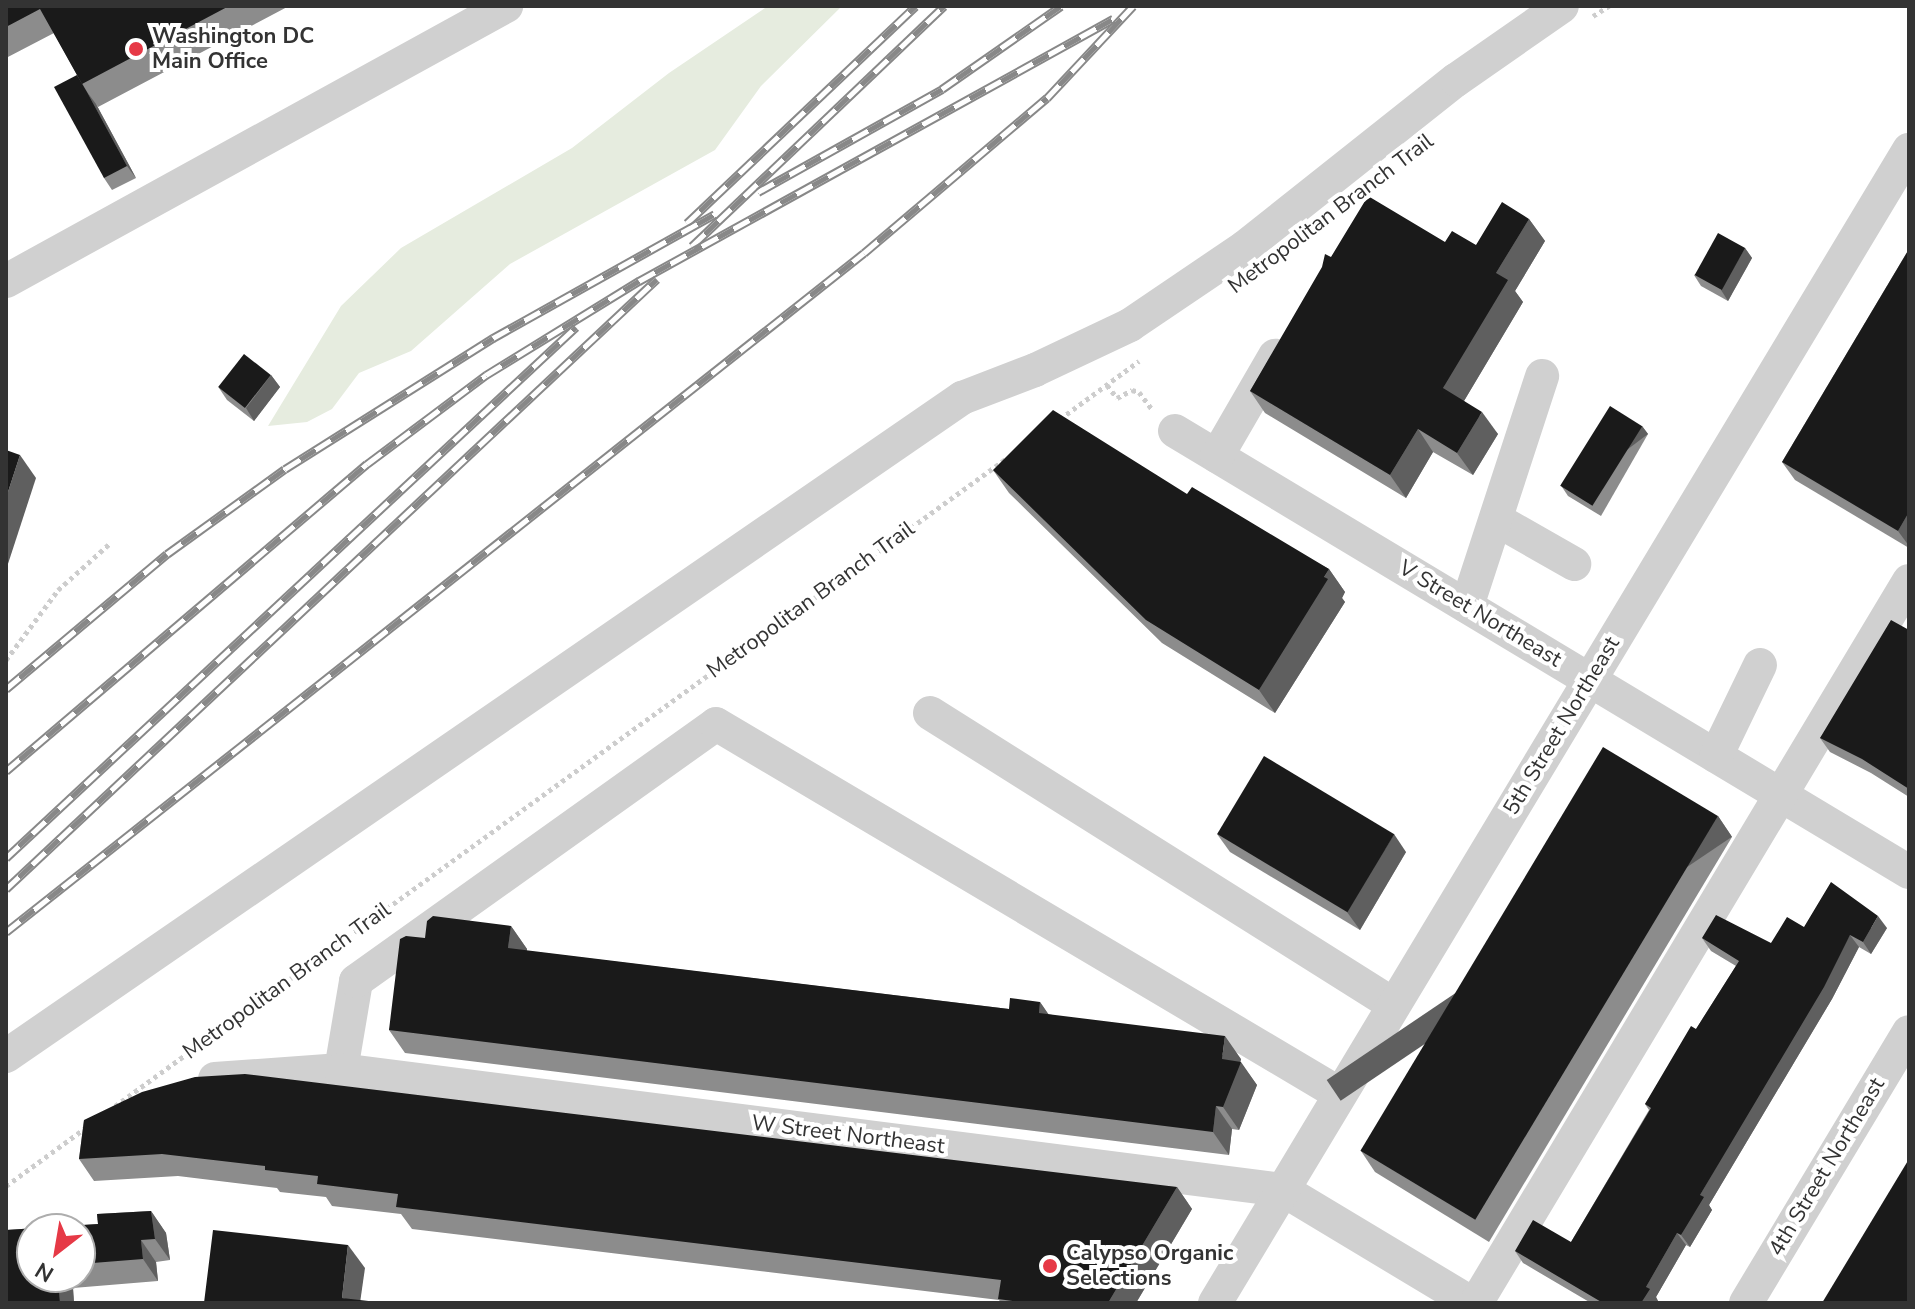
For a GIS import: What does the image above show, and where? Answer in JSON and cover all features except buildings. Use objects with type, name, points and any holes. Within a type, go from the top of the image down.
[{"type":"street","points":[[6,281],[506,6]]},
{"type":"street","points":[[6,1056],[962,398],[1035,370],[1130,325],[1245,247],[1456,80],[1576,12]]},
{"type":"street","name":"5th Street Northeast","points":[[1215,1303],[1909,150]]},
{"type":"street","points":[[1217,456],[1289,333]]},
{"type":"street","points":[[1467,606],[1542,376]]},
{"type":"street","name":"V Street Northeast","points":[[1175,431],[1909,872]]},
{"type":"street","points":[[1497,520],[1574,564]]},
{"type":"street","points":[[1474,1303],[1909,581]]},
{"type":"street","points":[[1716,756],[1760,665]]},
{"type":"street","points":[[930,713],[1394,1005]]},
{"type":"street","points":[[341,1070],[356,981],[716,724],[1340,1094]]},
{"type":"street","name":"4th Street Northeast","points":[[1756,1300],[1909,1032]]},
{"type":"street","name":"W Street Northeast","points":[[195,1080],[341,1070],[1283,1190],[1474,1303]]},
{"type":"path","points":[[1576,12],[1609,6]]},
{"type":"path","points":[[1056,422],[1144,356]]},
{"type":"path","points":[[1107,385],[1117,398],[1132,390],[1139,392],[1146,404]]},
{"type":"path","name":"Metropolitan Branch Trail","points":[[109,1110],[1017,450]]},
{"type":"path","points":[[6,660],[58,590],[109,544]]},
{"type":"path","points":[[6,1186],[96,1120]]},
{"type":"shaded area","points":[[768,6],[842,6],[761,86],[715,150],[510,264],[411,351],[359,373],[332,409],[307,422],[268,426],[341,306],[401,248],[572,148],[669,73]]},
{"type":"railway","points":[[687,223],[916,6]]},
{"type":"railway","points":[[692,246],[944,6]]},
{"type":"railway","points":[[758,192],[942,89],[1061,6]]},
{"type":"railway","points":[[6,932],[864,253],[1047,98],[1133,6]]},
{"type":"railway","points":[[6,771],[367,464],[486,375],[639,281],[1113,19]]},
{"type":"railway","points":[[6,689],[167,554],[285,469],[493,338],[715,214]]},
{"type":"railway","points":[[6,889],[657,279]]},
{"type":"railway","points":[[6,858],[576,327]]},
{"type":"place","name":"Washington DC Main Office","points":[[136,49]]},
{"type":"place","name":"Calypso Organic Selections","points":[[1050,1266]]}]
